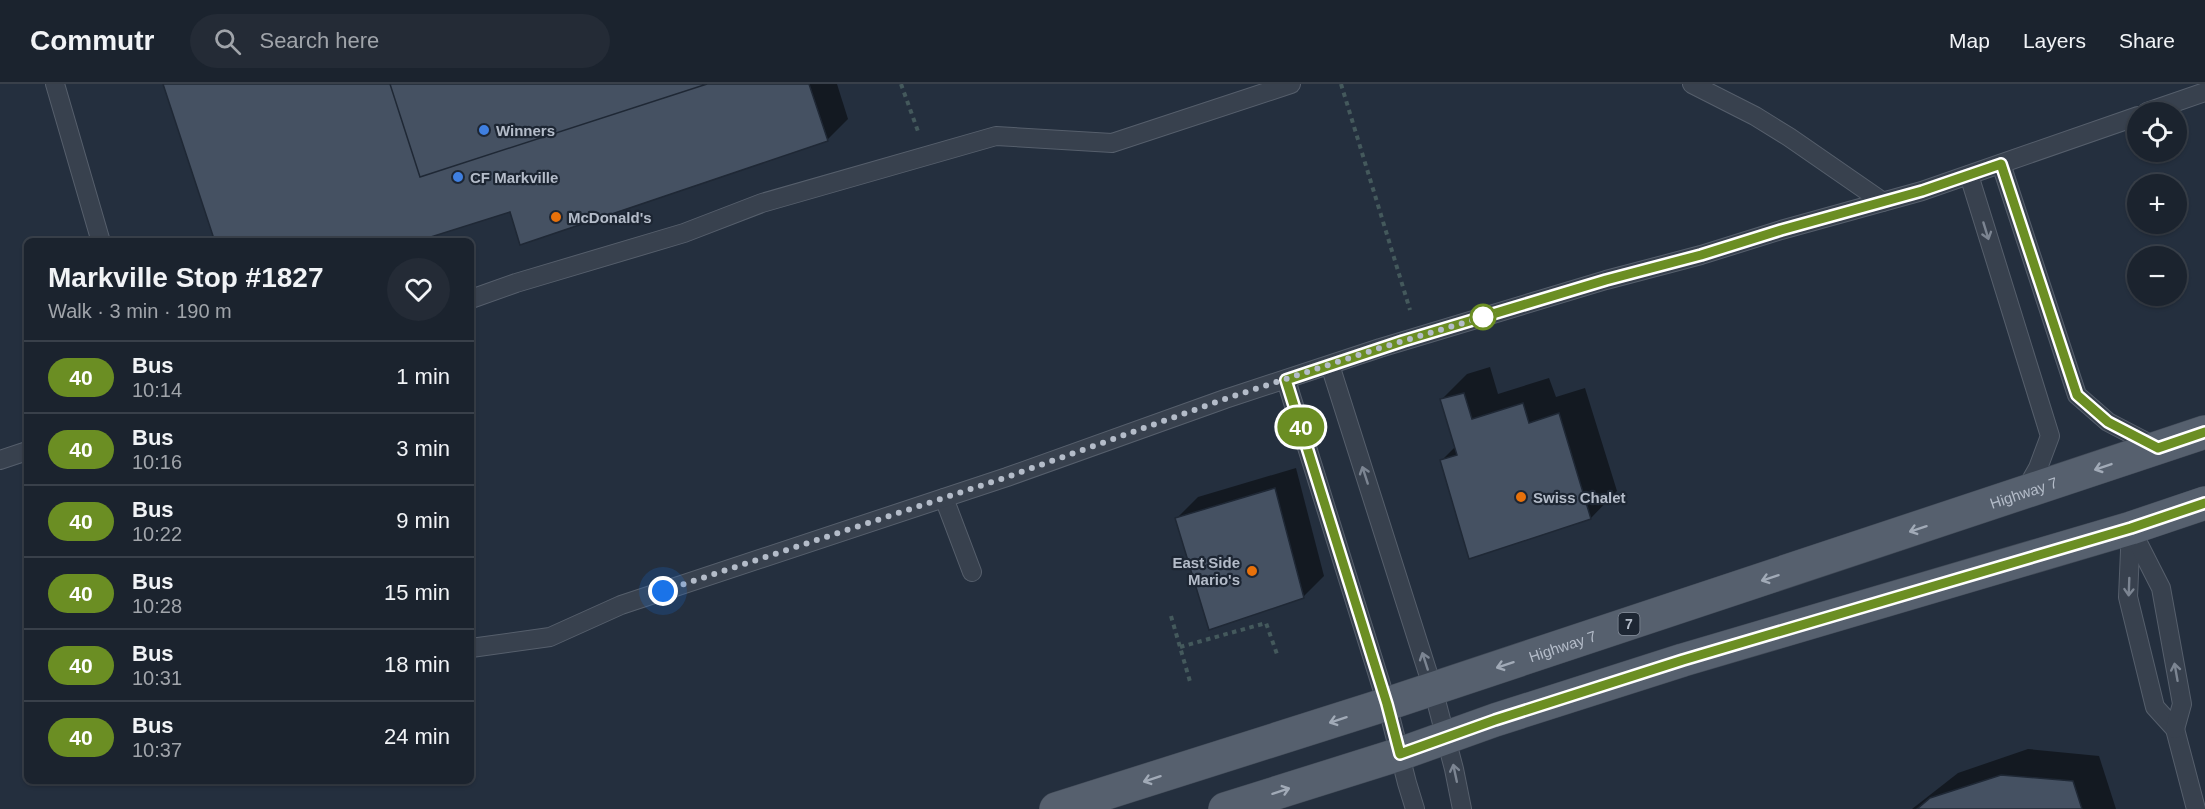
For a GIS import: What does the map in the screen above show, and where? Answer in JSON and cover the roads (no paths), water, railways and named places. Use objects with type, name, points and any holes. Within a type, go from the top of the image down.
[{"type":"main road","name":"Highway 7","points":[[1056,809],[1433,689],[2205,432]]},
{"type":"main road","points":[[1226,809],[1694,657],[2131,528],[2205,503]]},
{"type":"lane","points":[[55,84],[100,238]]},
{"type":"lane","points":[[474,298],[684,232],[762,203],[996,136],[1112,142],[1291,84]]},
{"type":"lane","points":[[1692,84],[1755,116],[1790,137],[1883,202]]},
{"type":"lane","points":[[2176,102],[2205,92]]},
{"type":"lane","points":[[474,648],[550,637],[621,605],[944,498],[1208,407],[1225,399],[1606,280],[1883,202],[1969,175],[2127,120]]},
{"type":"lane","points":[[2001,164],[2077,395],[2108,422],[2158,448]]},
{"type":"lane","points":[[1969,175],[2050,436],[2038,468],[2023,494]]},
{"type":"lane","points":[[1330,365],[1433,689],[1462,809]]},
{"type":"lane","points":[[1286,380],[1387,704],[1415,809]]},
{"type":"lane","points":[[0,460],[24,453]]},
{"type":"lane","points":[[944,498],[972,572]]},
{"type":"lane","points":[[2131,528],[2128,597],[2155,707],[2175,729],[2196,809]]},
{"type":"lane","points":[[2131,528],[2161,588],[2182,704],[2175,729]]},
{"type":"place","name":"Winners","points":[[484,130]]},
{"type":"place","name":"CF Markville","points":[[458,177]]},
{"type":"place","name":"McDonald's","points":[[556,217]]},
{"type":"place","name":"Swiss Chalet","points":[[1521,497]]},
{"type":"place","name":"East Side Mario's","points":[[1252,571]]}]
